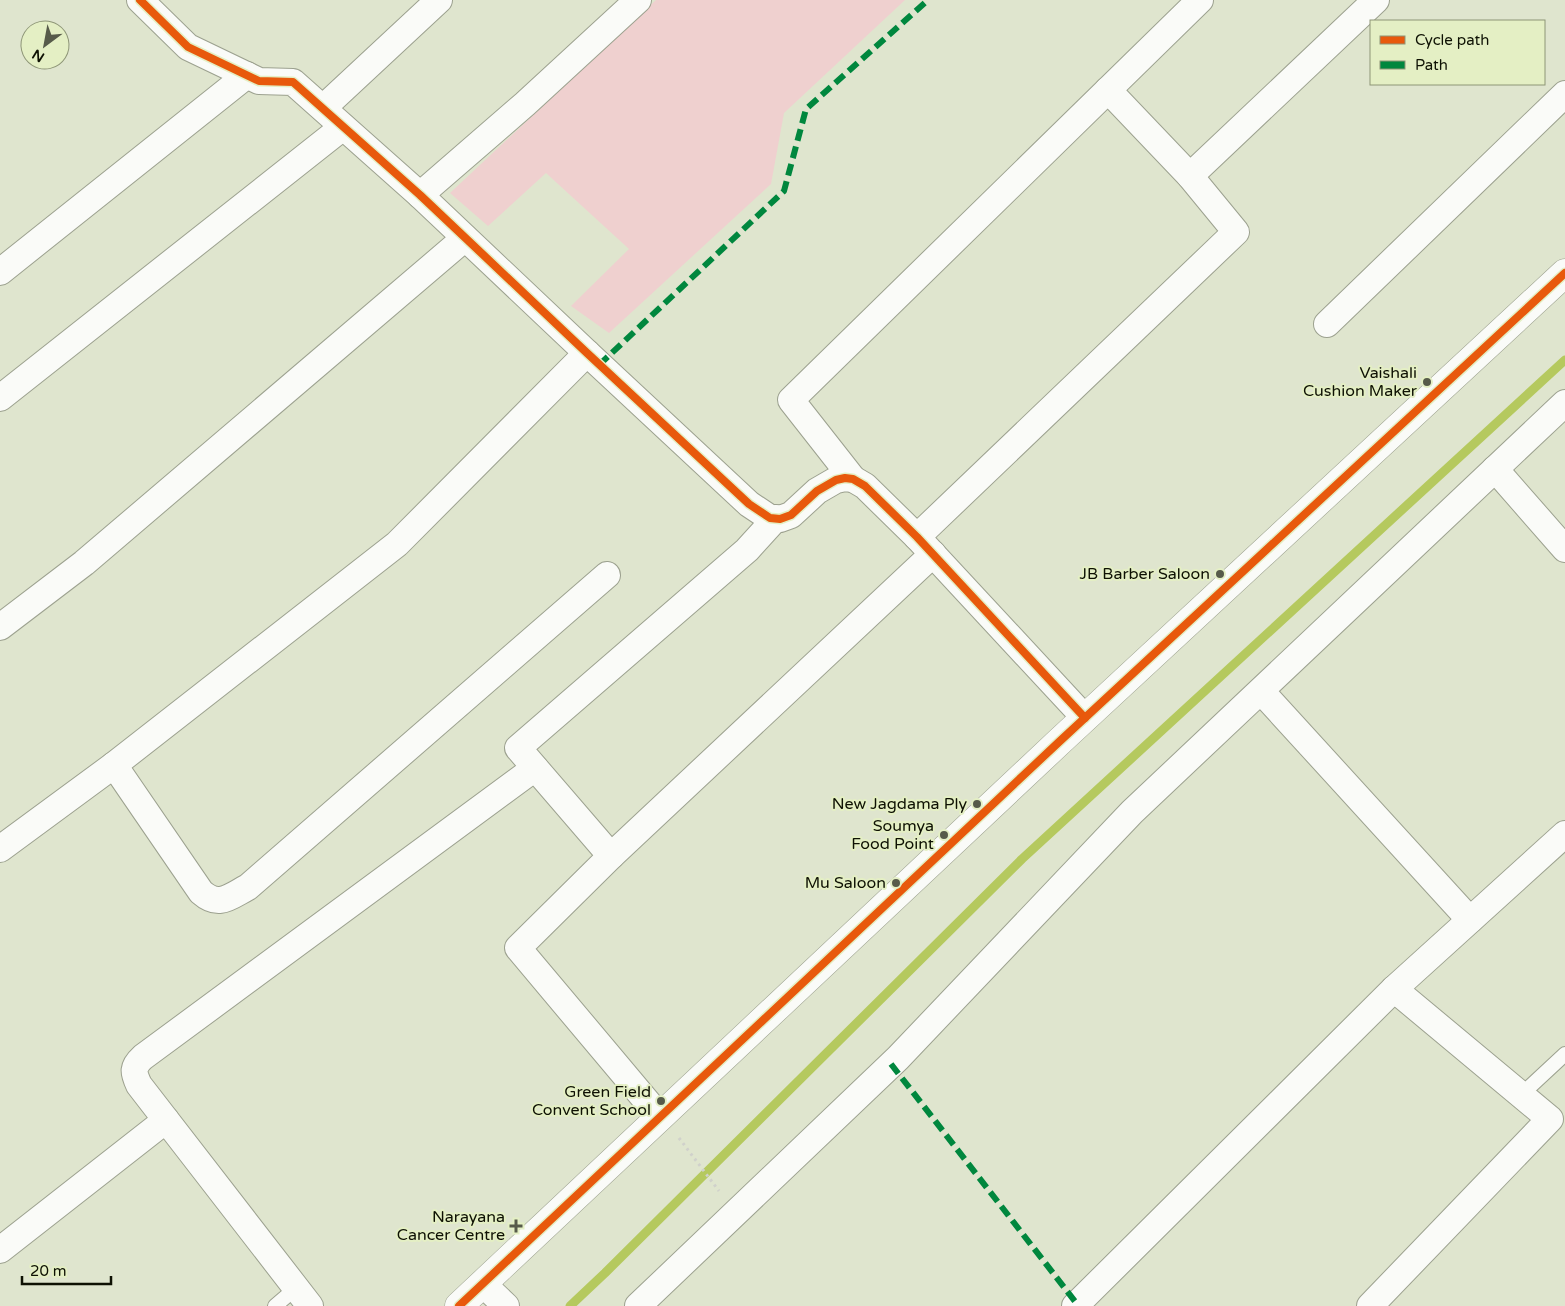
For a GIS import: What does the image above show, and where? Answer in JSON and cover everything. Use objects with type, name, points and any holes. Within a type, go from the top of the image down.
[{"type":"street","points":[[140,0],[188,46],[258,80],[293,82],[420,195],[586,353],[750,504],[770,518],[780,518],[790,514],[817,491],[836,480],[853,479]]},
{"type":"street","points":[[323,108],[439,0]]},
{"type":"street","points":[[420,195],[525,104],[638,0]]},
{"type":"street","points":[[1085,718],[925,545],[865,486],[853,479],[791,400],[1200,0]]},
{"type":"street","points":[[1190,176],[1376,0]]},
{"type":"street","points":[[0,272],[247,75]]},
{"type":"street","points":[[660,1117],[518,948],[925,545],[1236,232],[1190,176],[1108,90]]},
{"type":"street","points":[[1327,324],[1565,94]]},
{"type":"street","points":[[0,398],[344,127]]},
{"type":"street","points":[[0,627],[84,563],[465,238]]},
{"type":"street","points":[[459,1306],[1085,718],[1565,272]]},
{"type":"street","points":[[0,849],[114,765],[397,544],[586,353]]},
{"type":"street","points":[[638,1306],[898,1058],[1132,812],[1565,403]]},
{"type":"street","points":[[1495,469],[1562,540]]},
{"type":"street","points":[[611,856],[518,748],[747,550],[776,518]]},
{"type":"street","points":[[114,765],[201,892],[214,901],[222,900],[248,887],[607,575]]},
{"type":"street","points":[[1261,691],[1470,920]]},
{"type":"street","points":[[303,1297],[139,1085],[134,1072],[138,1061],[535,768]]},
{"type":"street","points":[[1075,1306],[1394,989],[1565,834]]},
{"type":"street","points":[[1370,1306],[1550,1119],[1394,989]]},
{"type":"street","points":[[0,1250],[166,1120]]},
{"type":"street","points":[[483,1284],[506,1306]]},
{"type":"lane","points":[[1521,1095],[1565,1054]]},
{"type":"lane","points":[[275,1306],[303,1297]]},
{"type":"path","points":[[679,1138],[715,1186]]},
{"type":"shaded area","points":[[656,0],[905,0],[784,113],[771,184],[609,333],[571,306],[629,249],[546,173],[488,226],[450,193]]},
{"type":"waterway","points":[[570,1306],[1022,859],[1565,360]]},
{"type":"marked path","points":[[599,365],[784,191],[806,109],[928,0]]},
{"type":"marked path","points":[[891,1064],[1077,1304]]},
{"type":"cycle path","points":[[140,0],[188,47],[259,81],[293,82],[420,195],[749,504],[770,518],[780,519],[791,515],[817,491],[836,480],[853,479],[865,486],[917,537],[1085,718]]},
{"type":"cycle path","points":[[459,1306],[1060,741],[1565,273]]},
{"type":"place","name":"Vaishali Cushion Maker","points":[[1427,382]]},
{"type":"place","name":"JB Barber Saloon","points":[[1220,574]]},
{"type":"place","name":"New Jagdama Ply","points":[[977,804]]},
{"type":"place","name":"Soumya Food Point","points":[[944,835]]},
{"type":"place","name":"Mu Saloon","points":[[896,883]]},
{"type":"place","name":"Green Field Convent School","points":[[661,1101]]},
{"type":"place","name":"Narayana Cancer Centre","points":[[516,1226]]}]
